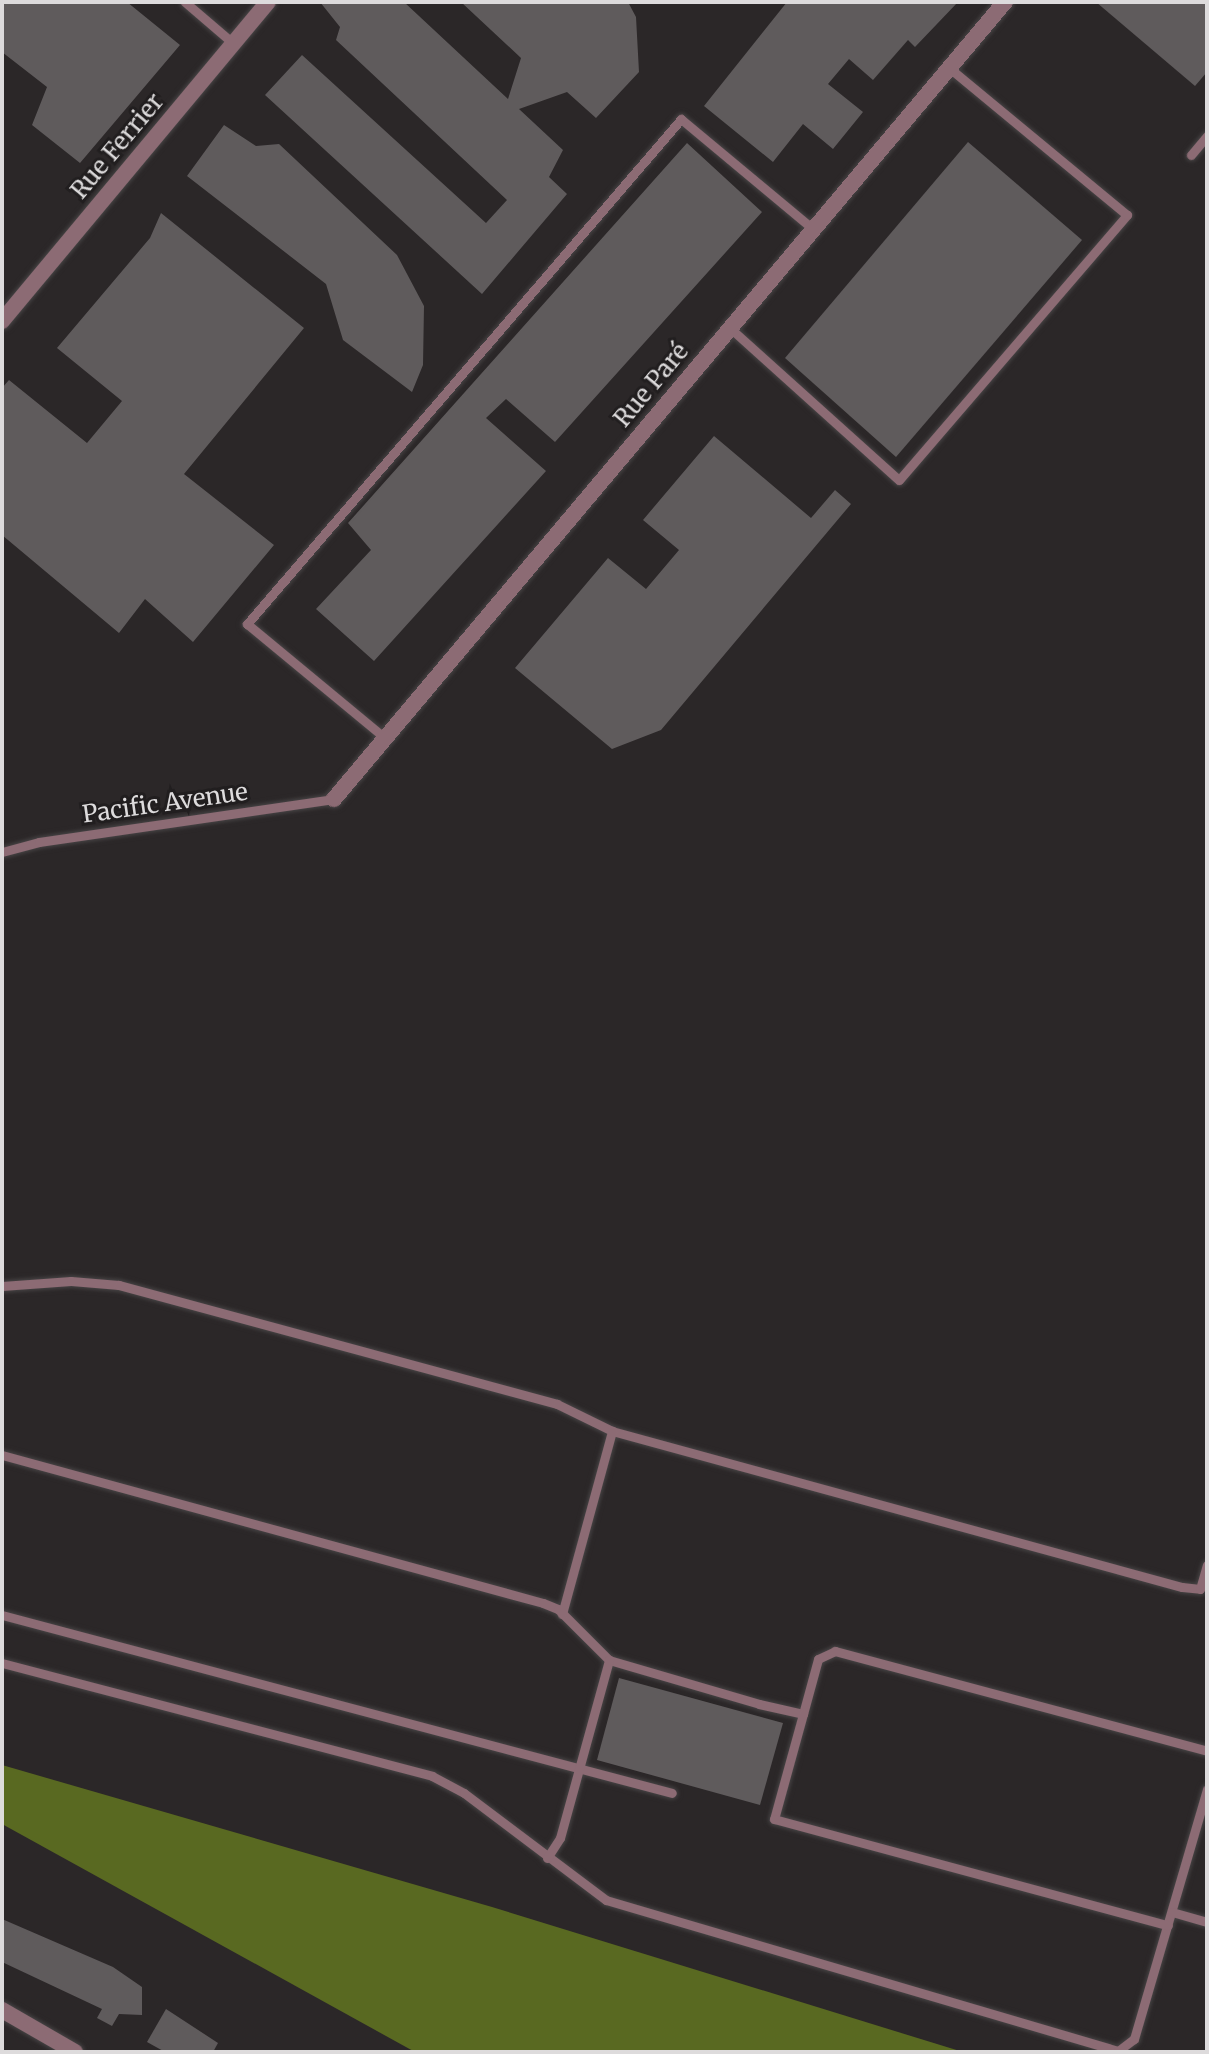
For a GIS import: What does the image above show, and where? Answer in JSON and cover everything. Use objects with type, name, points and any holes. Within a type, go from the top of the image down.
[{"type":"street","name":"Rue Ferrier","points":[[2,321],[268,2]]},
{"type":"street","name":"Rue Paré","points":[[334,799],[1005,2]]},
{"type":"street","points":[[2,2010],[75,2052]]},
{"type":"lane","points":[[185,2],[234,44]]},
{"type":"lane","points":[[730,328],[899,480],[1127,215],[949,68]]},
{"type":"lane","points":[[385,738],[247,624],[681,119],[813,229]]},
{"type":"lane","points":[[1191,155],[1207,136]]},
{"type":"lane","name":"Pacific Avenue","points":[[2,852],[86,835],[334,799]]},
{"type":"lane","points":[[2,1286],[71,1281],[119,1285],[557,1404],[612,1431],[1204,1590],[1207,1565]]},
{"type":"lane","points":[[562,1614],[612,1431]]},
{"type":"lane","points":[[2,1455],[543,1603],[562,1614],[609,1660],[803,1714]]},
{"type":"lane","points":[[2,1615],[672,1793]]},
{"type":"lane","points":[[1168,1925],[774,1819],[818,1659],[835,1651],[1207,1751]]},
{"type":"lane","points":[[547,1858],[560,1838],[609,1660]]},
{"type":"lane","points":[[2,1663],[432,1776],[464,1793],[592,1893],[615,1903],[1110,2051],[1125,2050],[1134,2039],[1207,1789]]},
{"type":"lane","points":[[1172,1912],[1207,1922]]},
{"type":"green space","points":[[2,1765],[492,1907],[963,2052],[415,2052],[2,1824]]},
{"type":"building","points":[[2,2],[127,2],[180,45],[80,163],[32,125],[47,87],[2,52]]},
{"type":"building","points":[[320,2],[404,2],[508,99],[521,58],[461,2],[628,2],[636,17],[639,72],[596,118],[567,92],[519,109],[563,150],[549,177],[567,194],[482,294],[265,95],[302,55],[486,223],[507,200],[336,40],[340,27]]},
{"type":"building","points":[[787,2],[958,2],[915,47],[908,40],[873,80],[849,59],[828,84],[863,112],[833,149],[803,124],[773,162],[704,106]]},
{"type":"building","points":[[1096,2],[1207,2],[1207,72],[1195,86]]},
{"type":"building","points":[[224,125],[256,146],[279,144],[397,255],[424,306],[423,365],[412,392],[343,340],[326,284],[187,176]]},
{"type":"building","points":[[968,142],[1082,240],[896,457],[785,358]]},
{"type":"building","points":[[687,143],[762,212],[555,442],[506,399],[486,418],[546,471],[374,661],[316,609],[371,550],[348,523]]},
{"type":"building","points":[[161,213],[304,328],[184,474],[274,545],[193,642],[145,599],[119,633],[2,535],[2,388],[9,380],[87,443],[122,401],[57,348],[150,238]]},
{"type":"building","points":[[714,436],[811,518],[835,490],[851,504],[661,730],[612,749],[515,668],[608,558],[646,589],[679,550],[643,520]]},
{"type":"building","points":[[619,1678],[783,1723],[760,1805],[597,1760]]},
{"type":"building","points":[[2,1919],[113,1967],[142,1987],[142,2015],[119,2014],[112,2026],[97,2018],[102,2009],[2,1962]]},
{"type":"building","points":[[166,2009],[218,2043],[213,2052],[165,2052],[147,2042]]}]
